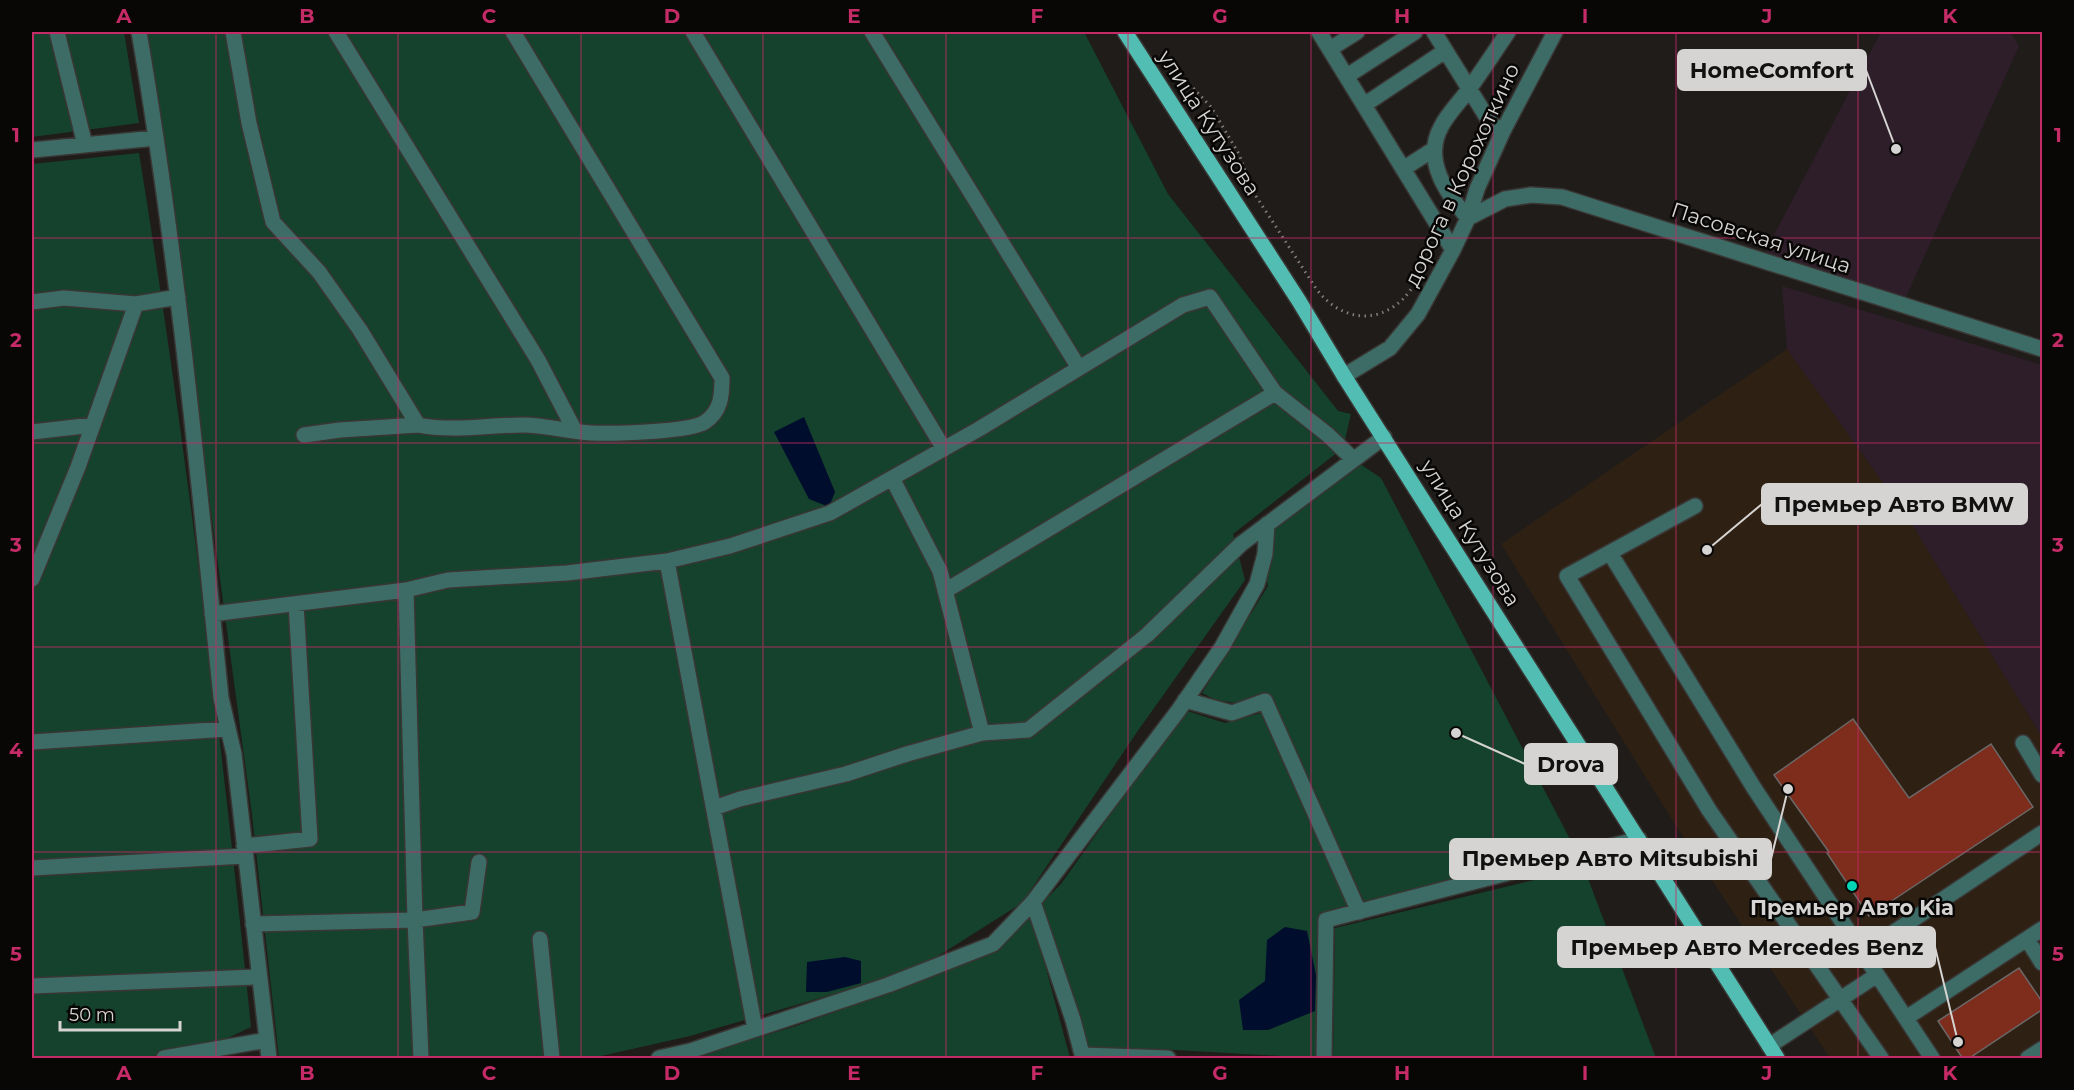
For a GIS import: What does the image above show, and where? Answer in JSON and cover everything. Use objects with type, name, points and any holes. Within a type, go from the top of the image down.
[{"type":"main road","name":"улица Кутузова","points":[[1125,32],[1299,301],[1344,376],[1773,1052]]},
{"type":"street","points":[[57,32],[85,145]]},
{"type":"street","points":[[139,32],[178,297],[221,698],[234,754],[269,1059]]},
{"type":"street","points":[[232,32],[249,123],[273,222],[319,272],[360,330],[418,425]]},
{"type":"street","points":[[336,32],[538,360],[575,431]]},
{"type":"street","points":[[304,435],[340,430],[418,425],[440,429],[525,425],[592,433],[676,429],[703,424],[717,411],[722,393],[722,378],[513,32]]},
{"type":"street","points":[[693,32],[944,449]]},
{"type":"street","points":[[872,32],[1078,368]]},
{"type":"street","points":[[1319,32],[1453,250]]},
{"type":"street","points":[[1330,49],[1357,32]]},
{"type":"street","points":[[1347,76],[1414,32]]},
{"type":"street","points":[[1434,32],[1491,124],[1503,131]]},
{"type":"street","points":[[1468,218],[1453,201],[1437,172],[1434,149],[1441,127],[1508,32]]},
{"type":"street","name":"дорога в Корохоткино","points":[[1344,376],[1390,348],[1418,314],[1453,250],[1503,131],[1555,32]]},
{"type":"street","points":[[1364,105],[1444,51]]},
{"type":"street","points":[[32,150],[156,138]]},
{"type":"street","points":[[1403,169],[1434,149]]},
{"type":"street","name":"Пасовская улица","points":[[1468,218],[1505,199],[1531,195],[1562,197],[2043,348]]},
{"type":"street","points":[[32,302],[64,298],[136,304],[178,297]]},
{"type":"street","points":[[212,614],[406,590],[448,579],[567,573],[667,561],[730,546],[830,513],[944,449],[1183,305],[1210,297],[1275,393],[1328,435],[1353,459]]},
{"type":"street","points":[[32,579],[78,467],[136,304]]},
{"type":"street","points":[[945,591],[1275,393]]},
{"type":"street","points":[[32,432],[93,425]]},
{"type":"street","points":[[714,808],[740,799],[846,774],[982,733],[1028,730],[1147,635],[1240,544],[1384,437]]},
{"type":"street","points":[[892,478],[940,571],[982,733]]},
{"type":"street","points":[[1695,506],[1567,576],[1709,810],[1881,1059]]},
{"type":"street","points":[[659,1059],[691,1055],[755,1029],[888,985],[993,944],[1033,902],[1185,700],[1222,647],[1257,584],[1265,554],[1267,524]]},
{"type":"street","points":[[1610,553],[1754,788],[1932,1059]]},
{"type":"street","points":[[667,561],[755,1029]]},
{"type":"street","points":[[406,590],[421,1059]]},
{"type":"street","points":[[32,868],[245,851],[310,839],[296,604]]},
{"type":"street","points":[[1185,700],[1232,713],[1265,701],[1359,912]]},
{"type":"street","points":[[32,742],[228,729]]},
{"type":"street","points":[[2023,743],[2043,775]]},
{"type":"street","points":[[1863,953],[2043,833]]},
{"type":"street","points":[[1324,1059],[1326,920],[1639,839]]},
{"type":"street","points":[[253,924],[415,920],[472,912],[479,862]]},
{"type":"street","points":[[1033,902],[1082,1057],[1168,1059]]},
{"type":"street","points":[[1906,1018],[2043,929]]},
{"type":"street","points":[[540,939],[552,1059]]},
{"type":"street","points":[[2027,939],[2043,963]]},
{"type":"street","points":[[1773,1052],[1841,998],[1877,975]]},
{"type":"street","points":[[32,986],[259,977]]},
{"type":"street","points":[[164,1059],[267,1041]]},
{"type":"street","points":[[2028,1059],[2043,1049]]},
{"type":"path","points":[[1181,75],[1211,107],[1239,154],[1252,190],[1317,290],[1339,311],[1355,316],[1373,314],[1392,308],[1406,297],[1433,252]]},
{"type":"shaded area","points":[[1881,32],[2010,32],[2019,46],[1906,297],[1765,252]]},
{"type":"shaded area","points":[[1782,286],[2042,365],[2042,737],[1907,516],[1787,349]]},
{"type":"shaded area","points":[[1787,349],[1907,516],[2042,737],[2042,1058],[1830,1058],[1676,826],[1501,544]]},
{"type":"green space","points":[[32,32],[124,32],[139,123],[32,137]]},
{"type":"green space","points":[[146,32],[1084,32],[1168,194],[1338,411],[1351,414],[1343,448],[1233,534],[1245,580],[1137,732],[1022,903],[916,970],[690,1036],[592,1058],[279,1058],[252,815]]},
{"type":"green space","points":[[139,153],[172,371],[201,589],[251,1027],[211,1046],[142,1058],[32,1058],[32,164]]},
{"type":"green space","points":[[1357,462],[1381,478],[1571,841],[1522,863],[1364,901],[1269,694],[1242,704],[1216,700],[1202,693],[1268,586],[1258,540]]},
{"type":"green space","points":[[1187,711],[1225,723],[1261,713],[1348,905],[1320,913],[1319,1058],[1175,1050],[1084,1048],[1042,903],[1061,884]]},
{"type":"green space","points":[[1584,868],[1656,1058],[1333,1057],[1335,928]]},
{"type":"green space","points":[[1032,916],[1070,1058],[701,1058],[700,1054],[796,1026],[917,982],[998,948]]},
{"type":"water","points":[[804,417],[835,492],[829,507],[809,499],[774,432]]},
{"type":"water","points":[[1285,927],[1307,931],[1316,975],[1315,1011],[1268,1030],[1243,1030],[1239,1000],[1265,981],[1267,940]]},
{"type":"water","points":[[845,957],[861,961],[861,983],[827,992],[806,992],[807,962]]},
{"type":"building","points":[[1853,719],[1909,798],[1991,744],[2033,807],[1869,916],[1827,853],[1829,852],[1774,775]]},
{"type":"building","points":[[2019,968],[2043,1003],[2043,1009],[1968,1059],[1963,1059],[1938,1021]]},
{"type":"place","name":"HomeComfort","points":[[1896,149]]},
{"type":"place","name":"Премьер Авто BMW","points":[[1707,550]]},
{"type":"place","name":"Drova","points":[[1456,733]]},
{"type":"place","name":"Премьер Авто Mitsubishi","points":[[1788,789]]},
{"type":"place","name":"Премьер Авто Kia","points":[[1852,886]]},
{"type":"place","name":"Премьер Авто Mercedes Benz","points":[[1958,1042]]}]
